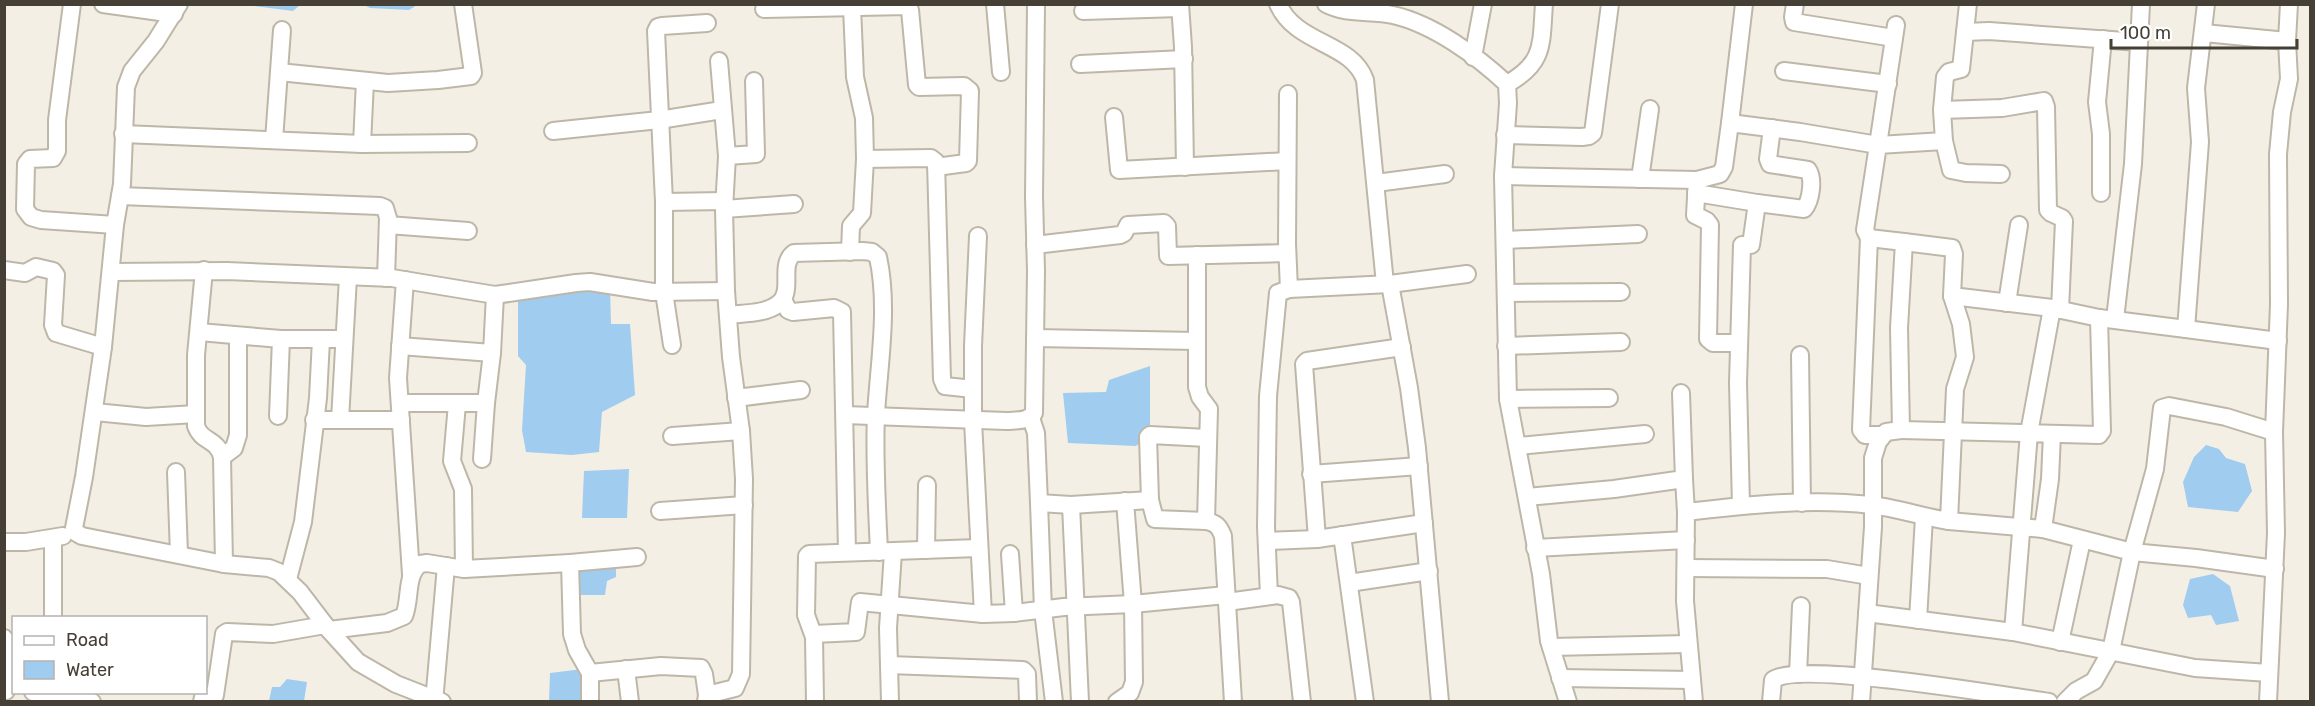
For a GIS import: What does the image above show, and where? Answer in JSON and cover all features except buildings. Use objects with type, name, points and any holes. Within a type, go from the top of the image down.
[{"type":"street","points":[[72,4],[57,120],[57,151],[53,158],[30,159],[26,164],[25,209],[32,217],[41,220],[115,225]]},
{"type":"street","points":[[102,4],[177,9]]},
{"type":"street","points":[[279,72],[388,82],[438,80],[472,75],[473,62],[463,4]]},
{"type":"street","points":[[995,4],[1001,72]]},
{"type":"street","points":[[1036,4],[1035,407],[1031,418],[1037,441],[1043,610],[1054,702]]},
{"type":"street","points":[[1278,4],[1292,26],[1352,60],[1361,70],[1365,80],[1388,284],[1402,347],[1414,420],[1440,702]]},
{"type":"street","points":[[1326,4],[1384,14],[1408,11],[1507,84],[1508,103],[1503,176],[1508,399],[1527,497],[1551,647],[1568,702]]},
{"type":"street","points":[[1473,57],[1483,4]]},
{"type":"street","points":[[1507,84],[1525,73],[1538,57],[1544,4]]},
{"type":"street","points":[[1505,135],[1582,137],[1593,133],[1610,4]]},
{"type":"street","points":[[1697,187],[1720,174],[1724,167],[1744,4]]},
{"type":"street","points":[[1795,4],[1792,17],[1794,22],[1895,32],[1865,230],[1869,238],[1862,430],[1865,435],[1883,435]]},
{"type":"street","points":[[1968,4],[1962,64],[1959,71],[1949,72],[1945,77],[1942,110],[1944,141],[1951,170],[2001,174]]},
{"type":"street","points":[[1861,702],[1874,505],[1873,458],[1883,435],[1886,432],[1901,430],[2099,435],[2102,431],[2107,318],[2133,158],[2141,4]]},
{"type":"street","points":[[2186,328],[2200,142],[2196,88],[2206,4]]},
{"type":"street","points":[[2268,702],[2275,569],[2274,432],[2278,341],[2278,154],[2282,112],[2289,79],[2287,41],[2289,4]]},
{"type":"street","points":[[764,9],[907,6],[910,10],[917,85],[919,87],[964,86],[970,91],[968,161],[936,167]]},
{"type":"street","points":[[1083,11],[1180,6],[1184,59],[1185,167]]},
{"type":"street","points":[[850,252],[851,226],[862,213],[865,159],[864,118],[855,77],[852,7]]},
{"type":"street","points":[[177,9],[129,77],[125,96],[120,196],[103,347],[95,412],[81,494],[73,525],[75,532],[82,536],[224,564],[269,568],[288,579],[327,628],[364,667],[396,684],[437,700],[446,566]]},
{"type":"street","points":[[672,345],[664,292],[664,202],[659,120],[658,27],[707,22]]},
{"type":"street","points":[[274,140],[282,30]]},
{"type":"street","points":[[1965,32],[2139,42]]},
{"type":"street","points":[[2204,33],[2287,41]]},
{"type":"street","points":[[2101,193],[2101,134],[2097,102],[2103,39]]},
{"type":"street","points":[[1080,63],[1184,59]]},
{"type":"street","points":[[590,673],[661,666],[701,668],[704,674],[706,698],[731,690],[738,685],[740,680],[744,505],[741,431],[726,291],[724,205],[727,156],[718,61]]},
{"type":"street","points":[[1784,71],[1887,84]]},
{"type":"street","points":[[362,144],[365,81]]},
{"type":"street","points":[[727,156],[755,156],[756,154],[754,81]]},
{"type":"street","points":[[1288,94],[1287,253],[1289,289]]},
{"type":"street","points":[[1942,110],[2002,108],[2041,101],[2045,103],[2048,210],[2064,221],[2056,309],[2028,433],[2013,632]]},
{"type":"street","points":[[1641,179],[1650,109]]},
{"type":"street","points":[[553,131],[722,111]]},
{"type":"street","points":[[1114,117],[1119,170],[1287,161]]},
{"type":"street","points":[[1730,123],[1878,145],[1944,141]]},
{"type":"street","points":[[1503,176],[1641,179],[1697,187],[1757,203],[1801,210],[1808,204],[1811,179],[1808,170],[1772,165],[1768,162],[1772,128]]},
{"type":"street","points":[[123,134],[362,144],[468,143]]},
{"type":"street","points":[[865,159],[931,158],[936,162],[942,379],[945,386],[973,389]]},
{"type":"street","points":[[1376,183],[1445,174]]},
{"type":"street","points":[[1697,187],[1695,215],[1710,225],[1708,339],[1713,343],[1739,343]]},
{"type":"street","points":[[120,196],[380,206],[388,212],[386,278]]},
{"type":"street","points":[[664,202],[724,205],[794,204]]},
{"type":"street","points":[[1742,506],[1738,383],[1742,245],[1751,245],[1757,203]]},
{"type":"street","points":[[1035,245],[1120,235],[1128,225],[1164,223],[1167,226],[1168,256],[1287,253]]},
{"type":"street","points":[[388,225],[468,231]]},
{"type":"street","points":[[2007,303],[2019,225]]},
{"type":"street","points":[[1505,240],[1638,234]]},
{"type":"street","points":[[978,236],[973,421],[983,614]]},
{"type":"street","points":[[1869,238],[1952,248],[1954,254],[1952,296],[1961,324],[1965,357],[1955,390],[1949,521]]},
{"type":"street","points":[[1901,430],[1899,328],[1904,242]]},
{"type":"street","points":[[847,552],[843,312],[834,308],[793,312],[788,310],[783,299],[787,263],[789,256],[794,253],[872,252],[878,257],[881,350],[876,416],[890,606],[890,702]]},
{"type":"street","points":[[1197,255],[1198,393],[1209,409],[1206,521]]},
{"type":"street","points":[[4,270],[25,273],[36,267],[53,271],[56,275],[53,325],[56,333],[103,347]]},
{"type":"street","points":[[111,272],[204,270],[386,278],[495,295],[583,282],[664,292],[726,291]]},
{"type":"street","points":[[204,270],[196,360],[196,426],[199,435],[218,446],[222,457],[224,564]]},
{"type":"street","points":[[1269,597],[1267,541],[1269,386],[1277,295],[1281,290],[1289,289],[1388,284],[1467,274]]},
{"type":"street","points":[[340,420],[348,277]]},
{"type":"street","points":[[202,702],[203,697],[215,695],[224,634],[227,632],[273,634],[387,623],[404,616],[408,607],[411,574],[400,403],[400,346],[405,280]]},
{"type":"street","points":[[1507,292],[1621,292]]},
{"type":"street","points":[[482,459],[495,295]]},
{"type":"street","points":[[1952,296],[2278,341]]},
{"type":"street","points":[[728,315],[772,308],[783,299]]},
{"type":"street","points":[[199,332],[281,339],[344,339]]},
{"type":"street","points":[[222,457],[234,448],[238,435],[238,336]]},
{"type":"street","points":[[1035,338],[1197,341]]},
{"type":"street","points":[[278,416],[281,339]]},
{"type":"street","points":[[288,579],[303,522],[318,398],[321,340]]},
{"type":"street","points":[[1506,346],[1621,342]]},
{"type":"street","points":[[400,346],[492,353]]},
{"type":"street","points":[[1317,538],[1305,363],[1402,347]]},
{"type":"street","points":[[1800,355],[1802,503]]},
{"type":"street","points":[[736,398],[801,390]]},
{"type":"street","points":[[1681,393],[1686,512],[1685,601],[1694,702]]},
{"type":"street","points":[[1508,399],[1609,398]]},
{"type":"street","points":[[400,403],[486,403]]},
{"type":"street","points":[[457,404],[452,461],[463,489],[464,569]]},
{"type":"street","points":[[2065,702],[2076,691],[2094,681],[2111,651],[2132,552],[2155,469],[2162,408],[2169,406],[2226,417],[2274,432]]},
{"type":"street","points":[[95,412],[146,417],[196,414]]},
{"type":"street","points":[[845,415],[973,421],[1031,418]]},
{"type":"street","points":[[314,420],[401,420]]},
{"type":"street","points":[[672,436],[741,431]]},
{"type":"street","points":[[1518,446],[1645,434]]},
{"type":"street","points":[[2043,529],[2050,479],[2052,434]]},
{"type":"street","points":[[1207,438],[1150,435],[1148,437],[1150,500],[1155,519],[1206,521],[1215,523],[1220,528],[1223,536],[1233,702]]},
{"type":"street","points":[[1311,474],[1419,466]]},
{"type":"street","points":[[176,472],[179,554]]},
{"type":"street","points":[[1527,497],[1614,489],[1684,479]]},
{"type":"street","points":[[926,550],[927,485]]},
{"type":"street","points":[[1038,503],[1071,505],[1150,500]]},
{"type":"street","points":[[1117,702],[1130,693],[1134,682],[1133,604],[1125,501]]},
{"type":"street","points":[[1686,512],[1802,503],[1874,505],[1949,521],[2043,529],[2132,552],[2275,569]]},
{"type":"street","points":[[660,511],[744,505]]},
{"type":"street","points":[[1071,505],[1080,702]]},
{"type":"street","points":[[1918,620],[1924,517]]},
{"type":"street","points":[[1267,541],[1317,538],[1424,523]]},
{"type":"street","points":[[4,542],[53,539],[75,532]]},
{"type":"street","points":[[1342,535],[1365,702]]},
{"type":"street","points":[[53,539],[53,616]]},
{"type":"street","points":[[1535,548],[1686,540]]},
{"type":"street","points":[[2060,642],[2082,540]]},
{"type":"street","points":[[815,702],[814,634],[806,615],[807,556],[813,552],[978,548]]},
{"type":"street","points":[[1010,554],[1014,613]]},
{"type":"street","points":[[411,574],[420,564],[464,569],[637,557]]},
{"type":"street","points":[[570,563],[572,634],[577,650],[590,673],[590,702]]},
{"type":"street","points":[[1686,568],[1827,569],[1869,576]]},
{"type":"street","points":[[1349,583],[1429,572]]},
{"type":"street","points":[[814,634],[856,632],[860,602],[983,614],[1074,606],[1284,596],[1292,602],[1302,702]]},
{"type":"street","points":[[1798,674],[1801,606]]},
{"type":"street","points":[[1867,613],[2013,632],[2159,663],[2269,673]]},
{"type":"street","points":[[4,638],[7,642],[8,691]]},
{"type":"street","points":[[1551,647],[1688,644]]},
{"type":"street","points":[[889,665],[1023,670],[1027,674],[1028,702]]},
{"type":"street","points":[[626,669],[630,702]]},
{"type":"street","points":[[1771,702],[1773,680],[1780,675],[1798,674],[1863,676],[2049,702]]},
{"type":"street","points":[[1560,678],[1692,680]]},
{"type":"street","points":[[39,694],[92,702]]},
{"type":"water","points":[[300,4],[293,11],[247,5]]},
{"type":"water","points":[[364,5],[417,5],[409,10],[370,8]]},
{"type":"water","points":[[610,288],[611,324],[630,324],[635,395],[602,412],[599,452],[572,455],[526,452],[522,430],[526,365],[518,356],[518,301],[561,290]]},
{"type":"water","points":[[1150,366],[1150,434],[1136,446],[1068,443],[1063,393],[1106,392],[1109,380]]},
{"type":"water","points":[[2206,445],[2219,449],[2226,458],[2245,464],[2252,491],[2238,512],[2188,507],[2183,482],[2194,457]]},
{"type":"water","points":[[629,469],[627,518],[582,518],[584,471]]},
{"type":"water","points":[[616,560],[616,577],[607,581],[605,595],[580,595],[579,567]]},
{"type":"water","points":[[2213,574],[2230,586],[2239,621],[2216,625],[2211,615],[2188,618],[2183,605],[2190,579]]},
{"type":"water","points":[[583,669],[582,701],[549,702],[550,673]]},
{"type":"water","points":[[287,679],[307,682],[304,701],[269,701],[272,687],[280,687]]}]
